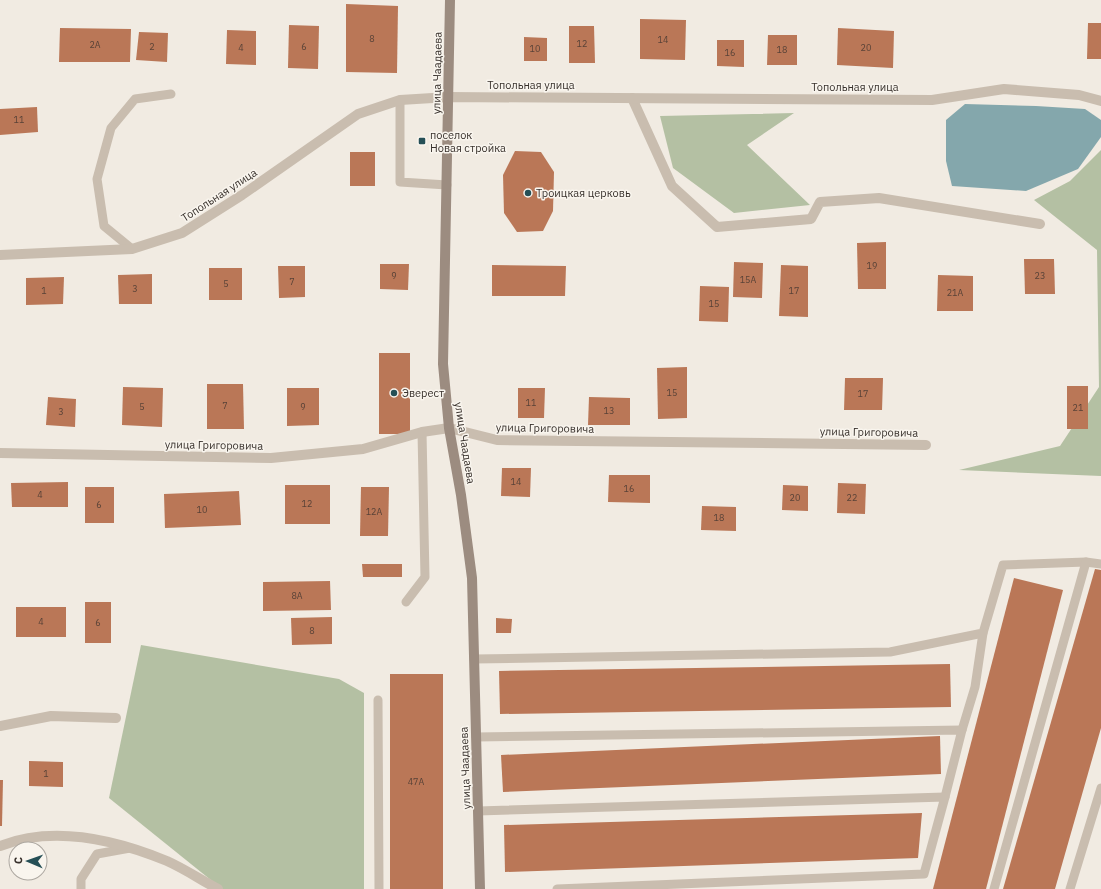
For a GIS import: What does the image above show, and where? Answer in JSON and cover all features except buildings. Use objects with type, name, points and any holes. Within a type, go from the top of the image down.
[{"type":"street","name":"улица Чаадаева","points":[[450,0],[443,364],[449,428],[461,495],[472,578],[480,889]]},
{"type":"street","name":"Топольная улица","points":[[0,255],[132,248],[182,233],[242,195],[358,114],[400,100],[449,97],[932,100],[1004,89],[1079,95],[1101,101]]},
{"type":"street","points":[[632,98],[672,186],[718,227],[811,220],[820,202],[879,198],[1040,224]]},
{"type":"street","name":"улица Григоровича","points":[[0,453],[270,458],[363,450],[422,432],[449,428],[497,440],[926,445]]},
{"type":"street","points":[[0,726],[51,716],[116,718]]},
{"type":"street","points":[[0,846],[34,837],[88,838],[131,848],[168,862],[218,889]]},
{"type":"lane","points":[[132,248],[104,226],[97,179],[111,128],[135,99],[171,94]]},
{"type":"lane","points":[[400,100],[400,182],[447,185]]},
{"type":"lane","points":[[406,602],[425,577],[422,432]]},
{"type":"lane","points":[[557,889],[924,874],[962,730],[975,687],[983,633],[1003,565],[1086,562],[1101,564]]},
{"type":"lane","points":[[994,889],[1086,562]]},
{"type":"lane","points":[[474,659],[890,652],[983,633]]},
{"type":"lane","points":[[378,700],[379,889]]},
{"type":"lane","points":[[476,737],[962,730]]},
{"type":"lane","points":[[1070,889],[1101,788]]},
{"type":"lane","points":[[478,811],[945,797]]},
{"type":"lane","points":[[81,889],[81,879],[97,854],[131,848]]},
{"type":"green space","points":[[794,113],[747,145],[810,205],[734,213],[673,168],[660,116]]},
{"type":"green space","points":[[1101,150],[1101,476],[959,470],[1060,446],[1099,387],[1097,250],[1034,200],[1070,181]]},
{"type":"green space","points":[[141,645],[339,679],[364,693],[364,889],[222,889],[109,798]]},
{"type":"water","points":[[965,104],[1085,109],[1101,120],[1101,137],[1078,169],[1026,191],[952,186],[946,161],[946,120]]},
{"type":"place","name":"поселок Новая стройка","points":[[422,141]]},
{"type":"place","name":"Троицкая церковь","points":[[528,193]]},
{"type":"place","name":"Эверест","points":[[394,393]]}]
